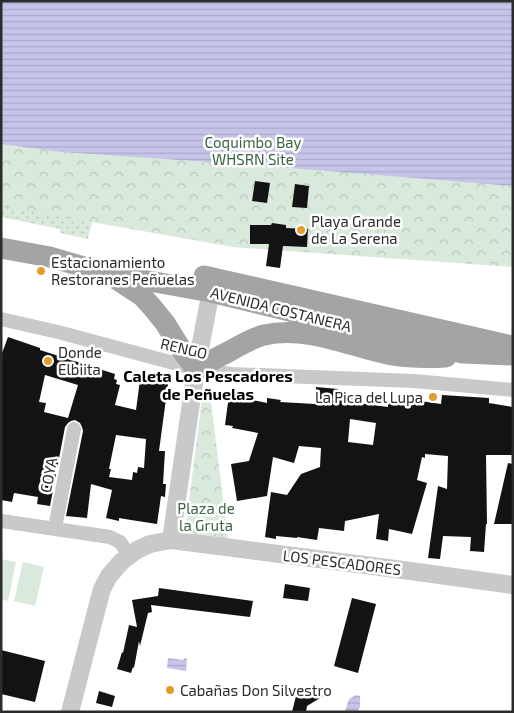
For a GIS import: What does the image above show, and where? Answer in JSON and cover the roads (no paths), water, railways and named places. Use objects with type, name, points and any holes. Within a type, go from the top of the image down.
[{"type":"main road","name":"AVENIDA COSTANERA","points":[[1,248],[50,257],[104,273],[212,284],[463,353],[513,355]]},
{"type":"main road","name":"AVENIDA COSTANERA","points":[[50,257],[107,260],[212,284],[513,346]]},
{"type":"main road","points":[[104,273],[142,296],[161,317],[196,369],[253,339],[282,332],[310,334],[392,355],[438,358],[463,353]]},
{"type":"street","points":[[70,712],[102,590],[113,570],[137,550],[150,544],[171,540],[196,369],[212,284]]},
{"type":"street","name":"RENGO","points":[[1,319],[58,332],[196,369],[231,374],[414,381],[513,390]]},
{"type":"street","name":"COYA","points":[[55,528],[74,429]]},
{"type":"street","points":[[1,520],[110,537],[120,542],[130,555]]},
{"type":"street","name":"LOS PESCADORES","points":[[171,540],[513,585]]},
{"type":"water","points":[[1,1],[513,1],[513,186],[62,152],[1,144]]},
{"type":"water","points":[[168,658],[187,659],[186,671],[167,668]]},
{"type":"water","points":[[356,695],[360,696],[360,707],[357,712],[345,711],[349,699]]},
{"type":"place","name":"Playa Grande de La Serena","points":[[301,230]]},
{"type":"place","name":"Estacionamiento Restoranes Peñuelas","points":[[41,271]]},
{"type":"place","name":"Donde Elbiita","points":[[48,361]]},
{"type":"place","name":"La Pica del Lupa","points":[[433,397]]},
{"type":"place","name":"Cabañas Don Silvestro","points":[[170,690]]},
{"type":"district","name":"Caleta Los Pescadores de Peñuelas","points":[[208,384]]},
{"type":"park label","name":"Coquimbo Bay WHSRN Site","points":[[253,150]]},
{"type":"park label","name":"Plaza de la Gruta","points":[[206,516]]}]
